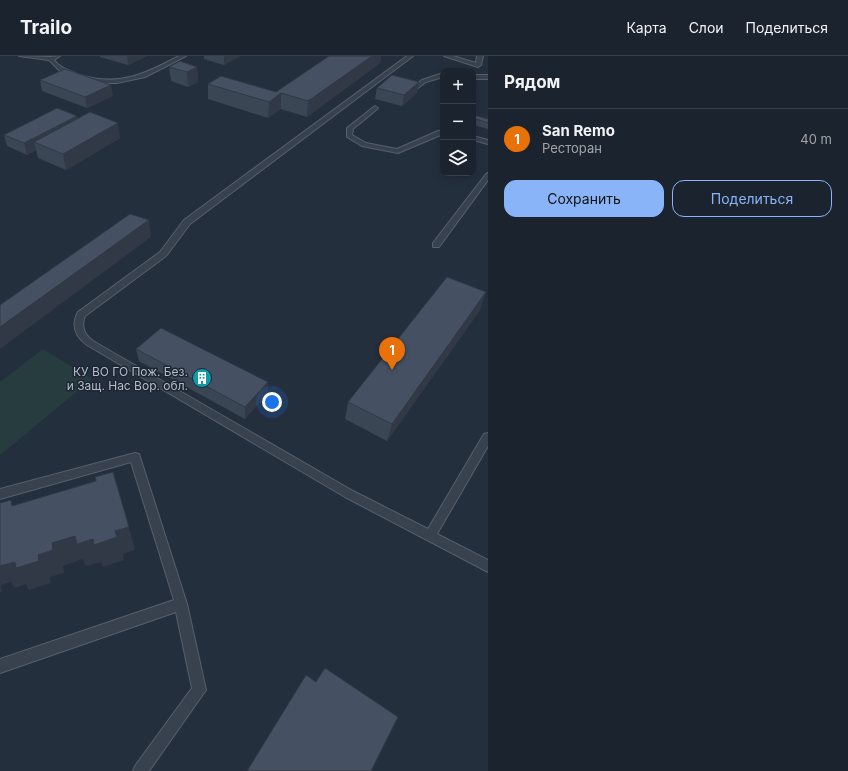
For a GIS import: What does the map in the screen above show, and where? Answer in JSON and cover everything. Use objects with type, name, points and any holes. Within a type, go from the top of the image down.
[{"type":"lane","points":[[22,56],[51,59],[57,56]]},
{"type":"lane","points":[[51,59],[55,66],[86,79],[107,83],[129,81],[153,72],[183,56]]},
{"type":"lane","points":[[410,56],[188,222],[163,254],[81,314],[77,328],[82,337],[90,343],[349,494],[488,566]]},
{"type":"lane","points":[[447,56],[478,65],[480,56]]},
{"type":"lane","points":[[416,87],[424,81],[440,76]]},
{"type":"lane","points":[[476,76],[488,77]]},
{"type":"lane","points":[[375,108],[350,128],[349,136],[364,145],[398,151],[440,132]]},
{"type":"lane","points":[[476,139],[488,142]]},
{"type":"lane","points":[[436,245],[488,175]]},
{"type":"lane","points":[[430,536],[488,437]]},
{"type":"lane","points":[[0,494],[135,457],[181,604],[199,690],[140,771]]},
{"type":"lane","points":[[0,666],[181,604]]},
{"type":"green space","points":[[43,349],[92,379],[0,455],[0,382]]},
{"type":"building","points":[[329,56],[372,56],[308,101],[281,93],[269,102],[208,84],[221,76],[276,92]]},
{"type":"building","points":[[180,61],[197,67],[187,72],[169,67]]},
{"type":"building","points":[[65,69],[111,85],[85,97],[40,80]]},
{"type":"building","points":[[392,75],[419,82],[404,95],[377,88]]},
{"type":"building","points":[[57,108],[77,116],[24,143],[4,135]]},
{"type":"building","points":[[90,112],[118,123],[63,154],[34,142]]},
{"type":"building","points":[[476,115],[487,119],[488,117],[488,123],[476,119]]},
{"type":"building","points":[[130,214],[149,220],[0,327],[0,305]]},
{"type":"building","points":[[447,277],[486,292],[392,424],[348,402]]},
{"type":"building","name":"КУ ВО ГО Пож. Без. и Защ. Нас Вор. обл.","points":[[161,328],[268,382],[245,407],[136,349]]},
{"type":"building","points":[[113,472],[129,527],[115,531],[117,537],[94,545],[93,539],[77,544],[75,536],[52,543],[53,550],[38,555],[39,561],[16,568],[15,562],[0,566],[0,503],[11,500],[12,506],[96,481],[95,477]]},
{"type":"building","points":[[325,668],[398,717],[371,771],[247,771],[306,675],[316,682]]},
{"type":"place","name":"San Remo","points":[[392,370]]},
{"type":"place","name":"КУ ВО ГО Пож. Без. и Защ. Нас Вор. обл.","points":[[202,378]]}]
